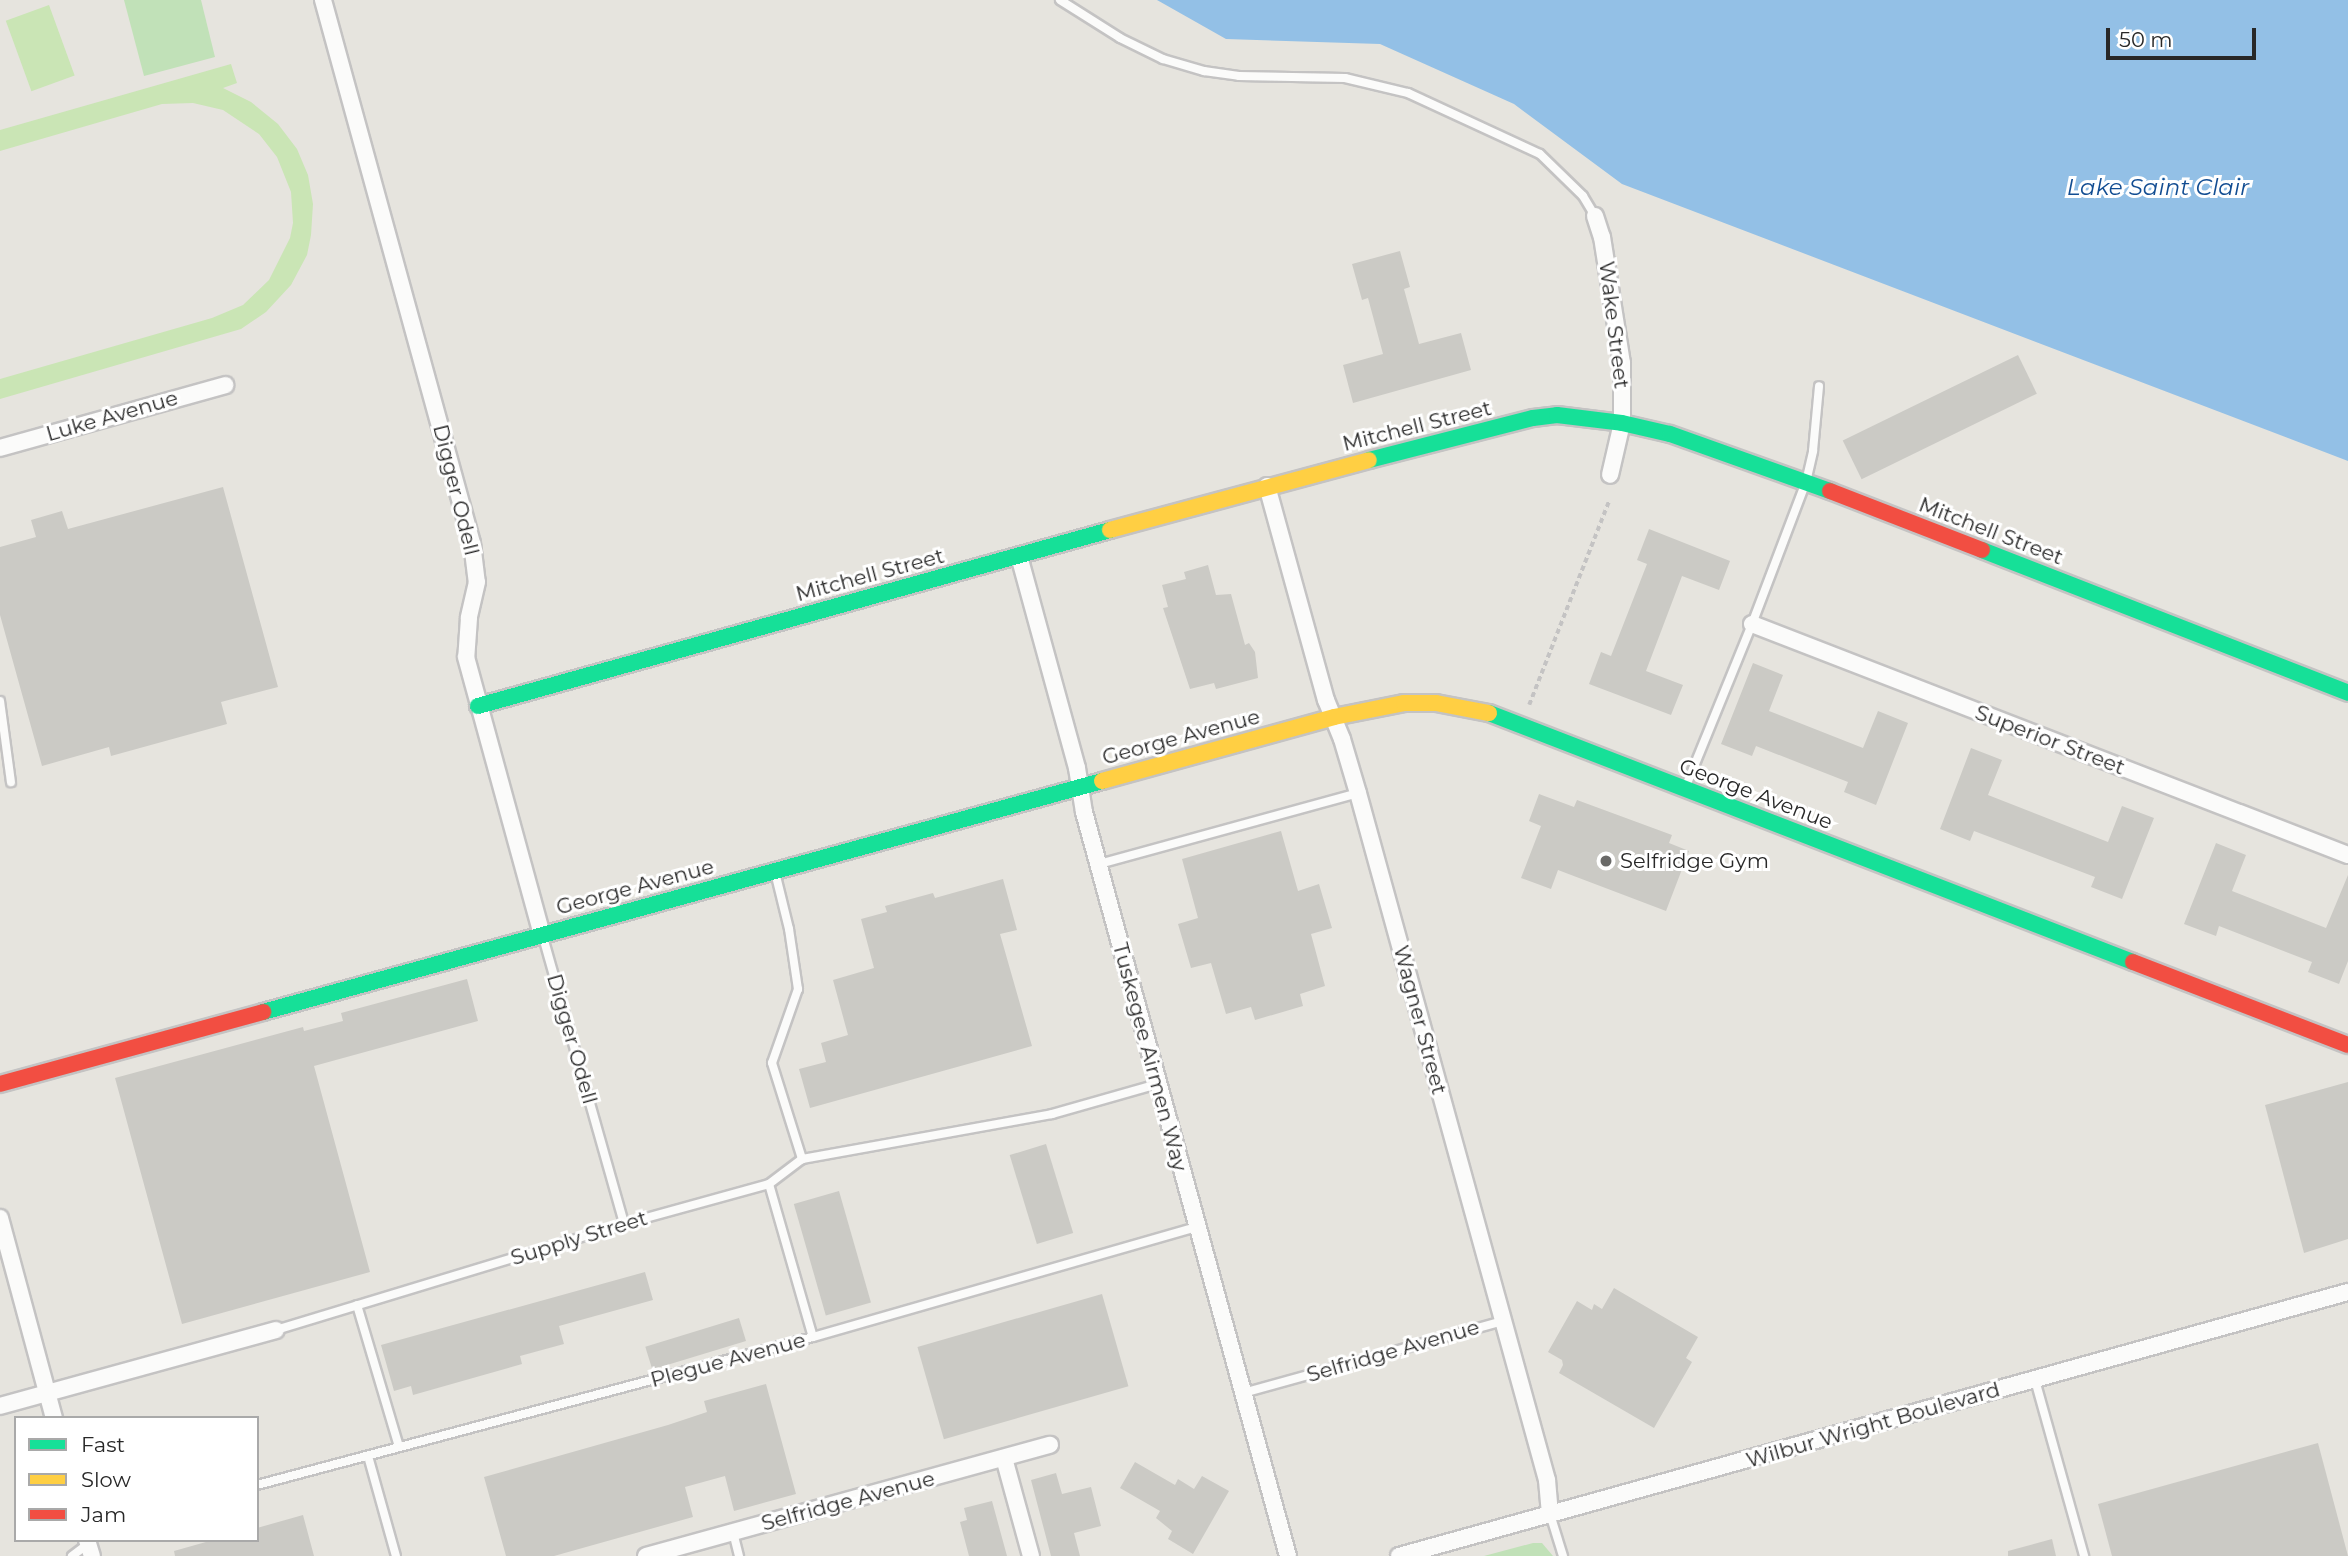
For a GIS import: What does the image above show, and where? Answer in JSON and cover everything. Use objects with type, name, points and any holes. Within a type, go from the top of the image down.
[{"type":"street","name":"Digger Odell","points":[[323,0],[472,543],[477,582],[469,618],[466,657],[542,934]]},
{"type":"street","name":"Wake Street","points":[[1595,216],[1602,237],[1622,363],[1622,423],[1610,475]]},
{"type":"street","name":"Luke Avenue","points":[[0,447],[225,385]]},
{"type":"street","name":"Mitchell Street","points":[[478,706],[1267,486],[1545,415],[1622,423],[1670,434],[1806,482],[2348,693]]},
{"type":"street","name":"Wagner Street","points":[[1267,486],[1326,700],[1358,793],[1547,1480],[1550,1514]]},
{"type":"street","name":"Tuskegee Airmen Way","points":[[1019,556],[1157,1084],[1288,1556]]},
{"type":"street","name":"Superior Street","points":[[1752,624],[2348,855]]},
{"type":"street","name":"George Avenue","points":[[0,1084],[1334,717],[1404,703],[1460,705],[1521,725],[2348,1045]]},
{"type":"street","points":[[0,1218],[53,1416]]},
{"type":"street","name":"Wilbur Wright Boulevard","points":[[1399,1556],[2348,1292]]},
{"type":"street","name":"Supply Street","points":[[0,1406],[276,1329]]},
{"type":"street","name":"Selfridge Avenue","points":[[646,1556],[1050,1445]]},
{"type":"street","points":[[1004,1458],[1031,1556]]},
{"type":"lane","points":[[1060,0],[1120,38],[1163,59],[1204,71],[1239,76],[1345,78],[1408,93],[1540,154],[1583,196],[1595,216]]},
{"type":"lane","points":[[1685,789],[1806,482],[1814,451],[1819,386]]},
{"type":"lane","points":[[0,701],[12,782]]},
{"type":"lane","points":[[1099,864],[1358,793]]},
{"type":"lane","points":[[774,870],[789,929],[798,989],[772,1063],[802,1159]]},
{"type":"lane","name":"Digger Odell","points":[[542,934],[624,1224]]},
{"type":"lane","name":"Supply Street","points":[[276,1329],[624,1224],[769,1184],[802,1159],[1052,1114],[1157,1084]]},
{"type":"lane","points":[[769,1184],[813,1337]]},
{"type":"lane","name":"Plegue Avenue","points":[[259,1484],[813,1337],[1197,1227]]},
{"type":"lane","points":[[356,1305],[399,1447]]},
{"type":"lane","name":"Selfridge Avenue","points":[[1243,1393],[1502,1321]]},
{"type":"lane","points":[[2035,1380],[2084,1556]]},
{"type":"lane","points":[[368,1456],[396,1556]]},
{"type":"lane","name":"Wagner Street","points":[[1550,1514],[1563,1556]]},
{"type":"lane","points":[[733,1532],[739,1556]]},
{"type":"lane","points":[[72,1556],[90,1545]]},
{"type":"path","points":[[1527,711],[1609,501]]},
{"type":"green space","points":[[124,0],[201,0],[215,57],[144,76]]},
{"type":"green space","points":[[49,5],[75,75],[31,91],[6,21]]},
{"type":"green space","points":[[231,64],[237,83],[223,88],[251,102],[278,124],[297,149],[308,175],[313,204],[311,235],[307,255],[291,285],[266,312],[241,329],[0,399],[0,379],[212,318],[243,305],[269,280],[290,238],[293,223],[291,192],[277,157],[259,134],[223,110],[193,103],[162,104],[0,151],[0,130]]},
{"type":"green space","points":[[1542,1543],[1553,1556],[1484,1556]]},
{"type":"water","name":"Lake Saint Clair","points":[[1157,0],[2348,0],[2348,461],[1622,184],[1514,104],[1380,44],[1226,39]]},
{"type":"building","points":[[1400,251],[1410,287],[1404,289],[1419,344],[1461,333],[1471,370],[1353,403],[1343,365],[1383,354],[1368,298],[1362,300],[1352,264]]},
{"type":"building","points":[[2018,355],[2037,394],[1862,479],[1843,440]]},
{"type":"building","points":[[223,487],[278,687],[221,702],[227,724],[111,756],[109,747],[42,766],[0,615],[0,547],[36,537],[31,520],[62,511],[68,529]]},
{"type":"building","points":[[1649,529],[1730,561],[1719,590],[1682,576],[1646,671],[1683,685],[1671,715],[1589,684],[1601,652],[1611,656],[1647,564],[1637,560]]},
{"type":"building","points":[[1208,565],[1216,595],[1231,594],[1245,645],[1249,643],[1255,652],[1258,678],[1216,689],[1214,683],[1190,689],[1163,608],[1168,607],[1162,585],[1186,579],[1184,572]]},
{"type":"building","points":[[1753,663],[1783,675],[1769,711],[1863,748],[1878,711],[1908,723],[1876,805],[1844,792],[1848,782],[1756,746],[1752,756],[1721,744]]},
{"type":"building","points":[[1971,748],[2002,760],[1988,795],[2108,842],[2122,806],[2154,818],[2122,899],[2091,887],[2095,877],[1974,831],[1970,841],[1940,829]]},
{"type":"building","name":"Selfridge Gym","points":[[1539,794],[1574,807],[1577,800],[1672,835],[1669,843],[1689,851],[1666,911],[1558,870],[1551,889],[1521,878],[1541,826],[1529,821]]},
{"type":"building","points":[[1281,831],[1298,891],[1319,884],[1332,928],[1311,934],[1325,986],[1300,994],[1303,1006],[1255,1020],[1251,1007],[1226,1014],[1211,963],[1191,968],[1178,924],[1198,918],[1182,859]]},
{"type":"building","points":[[2216,843],[2246,855],[2232,891],[2326,928],[2348,875],[2348,961],[2339,984],[2308,972],[2312,962],[2219,926],[2216,936],[2184,924]]},
{"type":"building","points":[[1003,879],[1017,930],[1000,934],[1032,1046],[810,1108],[799,1069],[826,1062],[821,1043],[848,1035],[833,980],[874,968],[861,919],[887,912],[885,906],[933,893],[935,898]]},
{"type":"building","points":[[467,979],[478,1021],[314,1066],[370,1272],[182,1324],[115,1078],[303,1027],[304,1031],[343,1021],[341,1013]]},
{"type":"building","points":[[2348,1082],[2348,1239],[2304,1253],[2265,1105]]},
{"type":"building","points":[[1046,1144],[1073,1233],[1037,1244],[1010,1155]]},
{"type":"building","points":[[839,1191],[871,1303],[826,1315],[794,1204]]},
{"type":"building","points":[[645,1272],[653,1300],[559,1326],[564,1344],[520,1356],[522,1364],[413,1395],[411,1386],[394,1391],[381,1345]]},
{"type":"building","points":[[1614,1288],[1698,1337],[1686,1358],[1692,1362],[1654,1428],[1559,1373],[1562,1360],[1548,1352],[1577,1301],[1592,1310],[1594,1304],[1602,1309]]},
{"type":"building","points":[[1102,1294],[1128,1386],[944,1439],[917,1347]]},
{"type":"building","points":[[739,1318],[746,1341],[652,1370],[645,1347]]},
{"type":"building","points":[[766,1384],[796,1494],[734,1511],[725,1476],[685,1487],[693,1517],[554,1556],[506,1556],[484,1477],[668,1425],[707,1412],[704,1401]]},
{"type":"building","points":[[2318,1443],[2348,1556],[2112,1556],[2098,1504]]},
{"type":"building","points":[[1135,1462],[1175,1485],[1178,1479],[1194,1489],[1202,1476],[1229,1491],[1193,1554],[1168,1539],[1172,1531],[1156,1518],[1160,1511],[1120,1488]]},
{"type":"building","points":[[1056,1473],[1062,1494],[1091,1487],[1101,1526],[1074,1533],[1080,1556],[1051,1556],[1031,1480]]},
{"type":"building","points":[[992,1501],[1007,1556],[969,1556],[960,1522],[967,1520],[964,1508]]},
{"type":"building","points":[[303,1515],[314,1556],[175,1556],[174,1551],[206,1542],[259,1542],[259,1527]]},
{"type":"building","points":[[2052,1539],[2056,1556],[2008,1556],[2008,1551]]},
{"type":"traffic: fast","points":[[1369,460],[1533,418],[1557,415],[1622,423],[1670,434],[1830,491]]},
{"type":"traffic: fast","points":[[478,706],[1110,530]]},
{"type":"traffic: fast","points":[[1982,550],[2348,693]]},
{"type":"traffic: fast","points":[[1489,713],[2133,962]]},
{"type":"traffic: fast","points":[[263,1012],[1102,781]]},
{"type":"traffic: slow","points":[[1110,530],[1369,460]]},
{"type":"traffic: slow","points":[[1102,781],[1334,717],[1404,703],[1436,703],[1489,713]]},
{"type":"traffic: jam","points":[[1830,491],[1982,550]]},
{"type":"traffic: jam","points":[[2133,962],[2348,1045]]},
{"type":"traffic: jam","points":[[0,1084],[263,1012]]},
{"type":"place","name":"Selfridge Gym","points":[[1606,861]]}]
